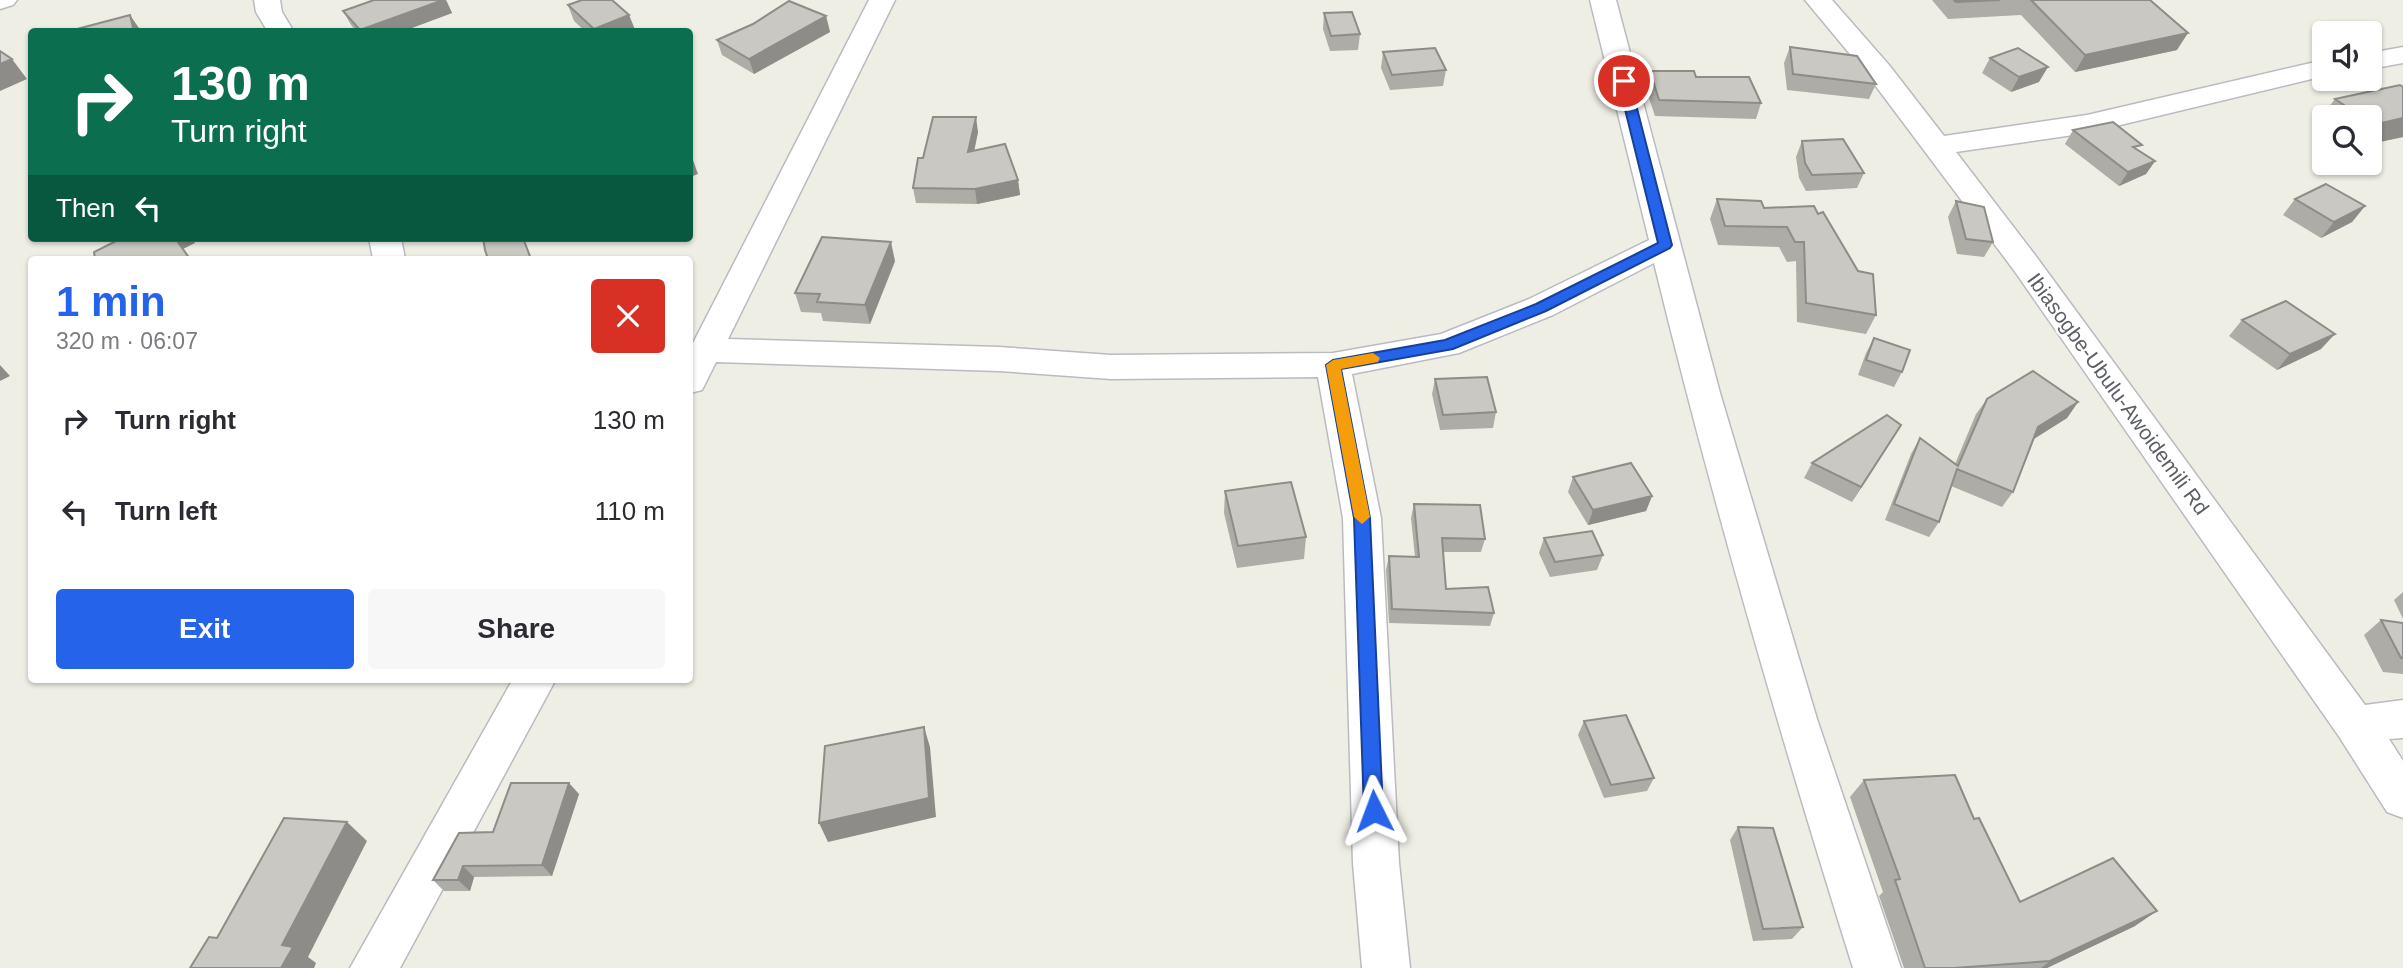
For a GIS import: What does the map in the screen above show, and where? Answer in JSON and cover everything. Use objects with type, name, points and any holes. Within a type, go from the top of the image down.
[{"type":"street","points":[[267,0],[269,12],[279,28]]},
{"type":"street","points":[[693,376],[882,0]]},
{"type":"street","points":[[1603,0],[1703,393],[1796,719],[1877,968]]},
{"type":"street","name":"Ibiasogbe-Ubulu-Awoidemili Rd","points":[[1818,0],[1879,71],[2032,273],[2355,725],[2403,798]]},
{"type":"street","points":[[2382,59],[2403,55]]},
{"type":"street","points":[[1937,146],[2087,124],[2312,71]]},
{"type":"street","points":[[706,350],[999,359],[1111,367],[1333,365],[1447,345],[1541,307],[1665,245]]},
{"type":"street","points":[[1333,365],[1362,518],[1376,863],[1386,968]]},
{"type":"street","points":[[373,968],[533,683]]},
{"type":"street","points":[[2355,725],[2403,719]]},
{"type":"building","points":[[374,0],[443,0],[366,28],[358,28],[343,11]]},
{"type":"building","points":[[582,0],[612,0],[629,15],[593,28],[568,5]]},
{"type":"building","points":[[1954,0],[2000,0],[1956,2]]},
{"type":"building","points":[[2031,0],[2150,0],[2188,33],[2085,55]]},
{"type":"building","points":[[789,1],[826,16],[749,59],[717,40],[753,24]]},
{"type":"building","points":[[1352,12],[1360,34],[1331,36],[1324,13]]},
{"type":"building","points":[[130,15],[133,28],[81,28]]},
{"type":"building","points":[[1790,47],[1857,56],[1876,84],[1793,74]]},
{"type":"building","points":[[1435,48],[1446,70],[1392,75],[1383,52]]},
{"type":"building","points":[[2018,48],[2048,67],[2019,77],[1990,58]]},
{"type":"building","points":[[0,51],[12,59],[0,64]]},
{"type":"building","points":[[1650,71],[1694,71],[1696,77],[1749,77],[1761,103],[1659,100]]},
{"type":"building","points":[[2400,85],[2403,87],[2403,118],[2382,123],[2382,105],[2344,105],[2335,99],[2382,91]]},
{"type":"building","points":[[933,117],[976,117],[968,152],[1005,144],[1018,180],[975,189],[913,188],[918,158],[923,158]]},
{"type":"building","points":[[2113,122],[2142,145],[2133,147],[2155,161],[2128,172],[2073,130]]},
{"type":"building","points":[[1843,139],[1864,173],[1812,175],[1805,163],[1802,141]]},
{"type":"building","points":[[2326,184],[2365,206],[2334,222],[2295,199]]},
{"type":"building","points":[[1717,199],[1761,201],[1764,208],[1814,206],[1818,214],[1823,212],[1858,271],[1873,274],[1876,315],[1806,303],[1804,242],[1795,242],[1787,227],[1725,226]]},
{"type":"building","points":[[1956,201],[1984,207],[1993,242],[1966,239]]},
{"type":"building","points":[[822,237],[891,242],[865,305],[817,302],[820,294],[795,293]]},
{"type":"building","points":[[114,242],[178,242],[188,256],[95,256],[94,252]]},
{"type":"building","points":[[484,242],[525,242],[530,256],[487,256]]},
{"type":"building","points":[[2286,301],[2335,334],[2290,354],[2242,320]]},
{"type":"building","points":[[1874,338],[1910,350],[1902,372],[1866,360]]},
{"type":"building","points":[[2033,371],[2078,402],[2038,427],[2013,492],[1957,469],[1939,522],[1894,504],[1920,438],[1958,466],[1987,399]]},
{"type":"building","points":[[1487,377],[1496,412],[1443,415],[1435,379]]},
{"type":"building","points":[[1887,415],[1901,425],[1861,487],[1812,463]]},
{"type":"building","points":[[1631,463],[1652,496],[1593,510],[1573,477]]},
{"type":"building","points":[[1291,482],[1306,537],[1238,546],[1225,491]]},
{"type":"building","points":[[1414,504],[1480,505],[1485,539],[1442,538],[1446,589],[1488,587],[1494,613],[1392,609],[1389,556],[1419,557]]},
{"type":"building","points":[[1592,531],[1603,555],[1555,562],[1544,538]]},
{"type":"building","points":[[2381,620],[2403,623],[2403,658],[2401,658]]},
{"type":"building","points":[[1626,715],[1654,778],[1611,785],[1584,721]]},
{"type":"building","points":[[924,727],[929,798],[819,823],[825,746]]},
{"type":"building","points":[[1955,775],[1974,819],[1979,818],[2020,902],[2113,858],[2157,911],[2050,961],[1925,968],[1895,880],[1900,879],[1864,780]]},
{"type":"building","points":[[511,783],[569,783],[542,865],[463,866],[458,880],[433,880],[459,833],[493,832]]},
{"type":"building","points":[[284,818],[347,822],[282,945],[293,947],[281,968],[190,968],[209,937],[217,938]]},
{"type":"building","points":[[1738,827],[1773,828],[1803,927],[1763,929]]},
{"type":"slow traffic","points":[[1362,517],[1333,365],[1373,358]]},
{"type":"route","points":[[1374,811],[1362,518],[1333,365],[1447,345],[1541,307],[1665,245],[1624,81]]}]
